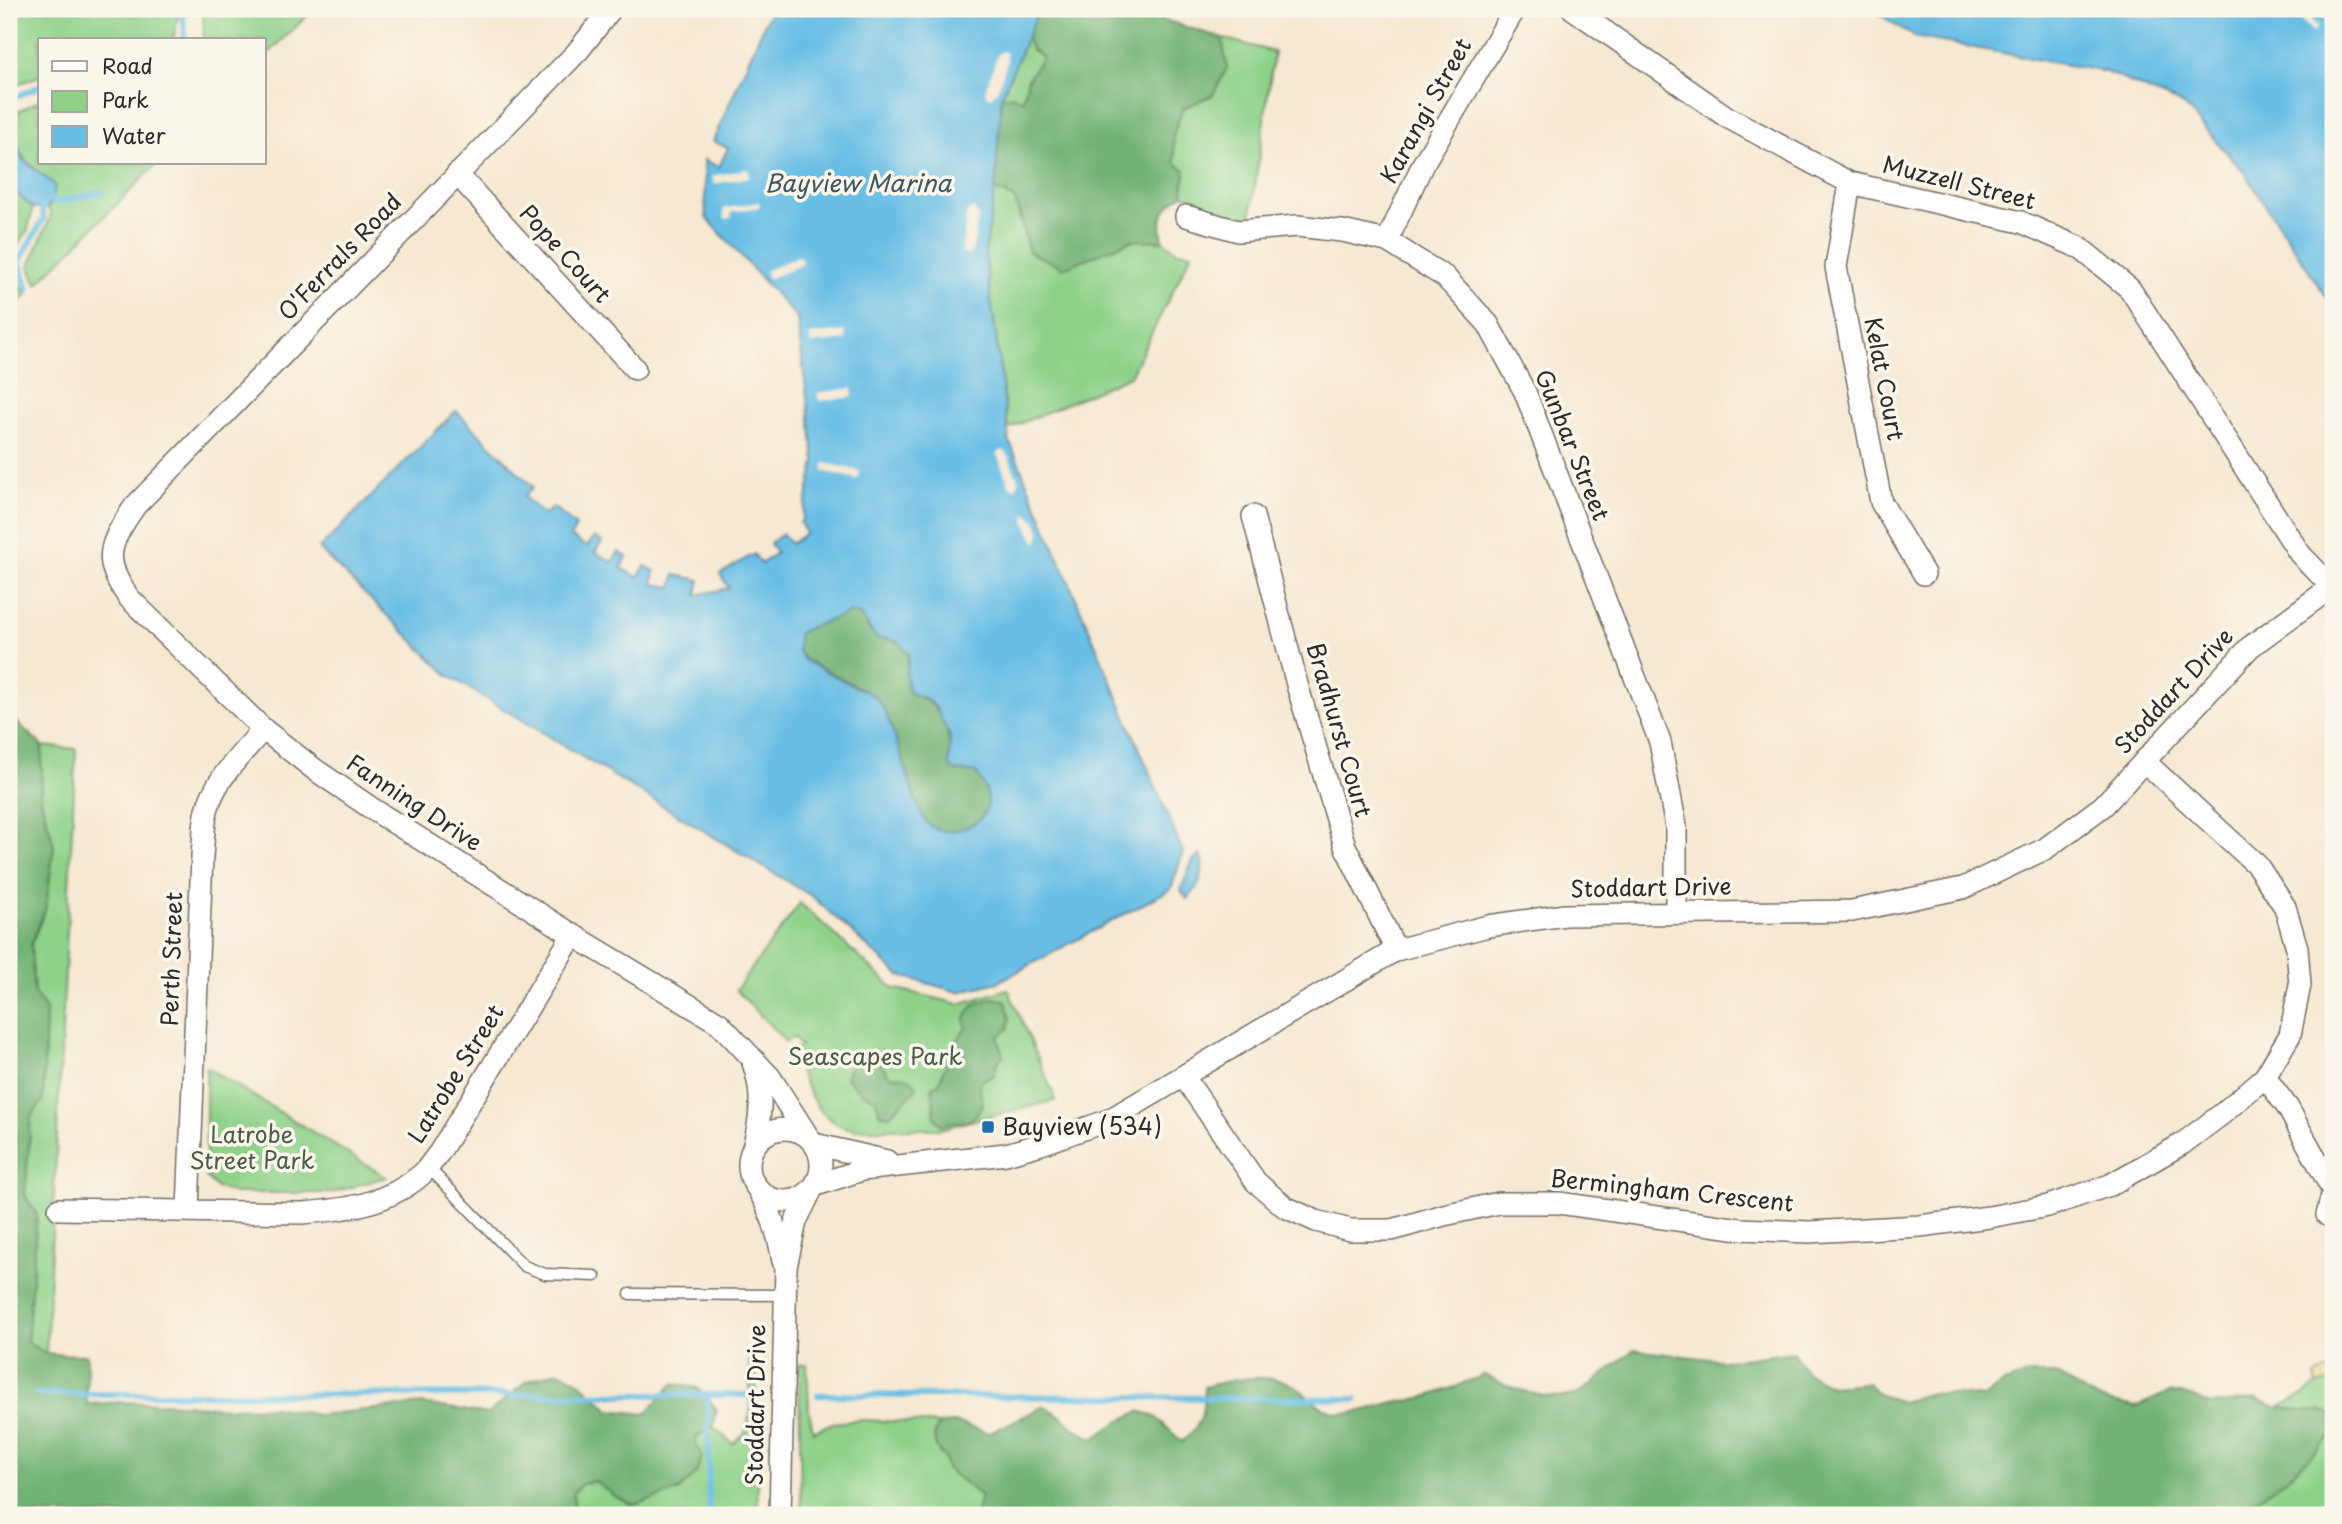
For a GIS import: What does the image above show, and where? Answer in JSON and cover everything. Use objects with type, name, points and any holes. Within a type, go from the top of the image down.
[{"type":"street","name":"O'Ferrals Road","points":[[112,547],[124,522],[150,489],[578,51],[611,9]]},
{"type":"street","name":"Karangi Street","points":[[1387,241],[1423,164],[1515,9]]},
{"type":"street","name":"Muzzell Street","points":[[1573,9],[1661,68],[1727,117],[1850,183],[2021,222],[2080,248],[2130,289],[2300,554],[2333,587]]},
{"type":"street","name":"Pope Court","points":[[457,174],[635,369]]},
{"type":"street","name":"Kelat Court","points":[[1850,183],[1836,267],[1838,280],[1881,502],[1924,574]]},
{"type":"street","name":"Gunbar Street","points":[[1186,216],[1238,231],[1297,226],[1342,231],[1387,241],[1445,277],[1488,324],[1525,392],[1660,743],[1676,827],[1676,913]]},
{"type":"street","name":"Bradhurst Court","points":[[1253,516],[1298,688],[1345,846],[1396,950]]},
{"type":"street","name":"Fanning Drive","points":[[112,547],[112,565],[116,579],[129,598],[263,729],[346,792],[573,935],[704,1012],[730,1032],[743,1047],[783,1096],[811,1141]]},
{"type":"street","name":"Stoddart Drive","points":[[780,1515],[785,1295],[790,1246],[798,1215],[813,1188],[863,1170],[1006,1154],[1038,1146],[1109,1120],[1396,950],[1488,926],[1565,915],[1852,911],[1963,888],[2045,849],[2103,806],[2250,647],[2333,587]]},
{"type":"street","name":"Perth Street","points":[[188,1210],[202,856],[207,813],[209,802],[223,778],[263,729]]},
{"type":"street","name":"Bermingham Crescent","points":[[1184,1077],[1256,1182],[1285,1207],[1316,1221],[1350,1230],[1392,1230],[1499,1203],[1559,1203],[1740,1229],[1809,1232],[1920,1226],[2048,1206],[2109,1185],[2182,1144],[2266,1077],[2290,1035],[2300,985],[2297,948],[2285,907],[2257,865],[2144,761]]},
{"type":"street","name":"Latrobe Street","points":[[59,1209],[302,1213],[334,1210],[391,1194],[422,1174],[428,1167],[470,1105],[573,935]]},
{"type":"street","name":"Fanning Drive","points":[[743,1047],[756,1072],[762,1101],[760,1125],[751,1154]]},
{"type":"street","points":[[2266,1077],[2288,1108],[2333,1191],[2327,1215]]},
{"type":"street","points":[[778,1130],[796,1130],[819,1151],[822,1165],[820,1177],[813,1188],[799,1199],[781,1202],[768,1198],[758,1189],[750,1173],[751,1154],[760,1139],[778,1130]]},
{"type":"street","name":"Stoddart Drive","points":[[811,1141],[866,1157],[912,1163]]},
{"type":"street","name":"Stoddart Drive","points":[[758,1189],[779,1241],[785,1295]]},
{"type":"lane","points":[[428,1167],[524,1266],[545,1274],[595,1276]]},
{"type":"lane","points":[[630,1294],[785,1295]]},
{"type":"green space","points":[[9,9],[180,9],[173,38],[38,38],[38,77],[9,87]]},
{"type":"green space","points":[[206,9],[314,9],[266,56],[266,38],[204,38],[203,12]]},
{"type":"green space","points":[[1039,9],[1129,9],[1222,38],[1227,68],[1213,95],[1183,108],[1173,135],[1175,163],[1185,170],[1183,194],[1170,204],[1163,214],[1163,241],[1132,240],[1064,268],[1029,252],[1015,199],[995,189],[1001,98],[1011,95],[1023,100],[1028,79],[1043,57],[1031,49],[1027,37]]},
{"type":"green space","points":[[1027,37],[1031,49],[1043,57],[1028,79],[1023,100],[1011,95],[1001,98]]},
{"type":"green space","points":[[1222,38],[1274,52],[1250,220],[1230,219],[1199,200],[1183,194],[1185,170],[1175,164],[1173,135],[1183,108],[1213,95],[1227,68]]},
{"type":"green space","points":[[38,101],[38,164],[157,164],[37,284],[29,266],[51,216],[48,208],[55,186],[30,164],[17,148],[9,116]]},
{"type":"green space","points":[[9,187],[33,208],[28,230],[9,258]]},
{"type":"green space","points":[[995,189],[1015,199],[1029,252],[1113,249],[1132,240],[1163,241],[1177,251],[1192,253],[1130,376],[1008,429],[985,253]]},
{"type":"green space","points":[[9,258],[13,273],[27,294],[9,312]]},
{"type":"green space","points":[[850,612],[861,616],[867,628],[881,639],[891,637],[909,654],[906,677],[914,695],[934,706],[940,715],[948,736],[954,770],[976,773],[986,791],[986,811],[973,824],[955,831],[945,831],[928,824],[918,807],[881,704],[871,694],[804,659],[798,651],[798,634],[809,627]]},
{"type":"green space","points":[[9,714],[42,746],[41,800],[54,846],[46,907],[31,945],[34,993],[46,1009],[43,1100],[31,1117],[25,1195],[37,1215],[27,1342],[46,1354],[87,1355],[87,1404],[124,1402],[228,1408],[273,1407],[318,1415],[422,1404],[488,1414],[526,1382],[556,1371],[576,1379],[610,1410],[645,1414],[674,1383],[697,1388],[717,1409],[713,1427],[696,1437],[702,1458],[696,1474],[678,1491],[634,1505],[615,1497],[595,1481],[582,1484],[573,1493],[575,1512],[579,1515],[9,1515]]},
{"type":"green space","points":[[42,746],[76,749],[46,1354],[27,1342],[37,1215],[25,1195],[31,1117],[43,1100],[46,1009],[34,993],[31,945],[46,907],[54,846],[41,800]]},
{"type":"green space","name":"Seascapes Park","points":[[800,903],[893,988],[959,1004],[1008,989],[1056,1100],[940,1129],[855,1129],[841,1126],[830,1119],[814,1101],[791,1052],[800,1046],[794,1037],[786,1042],[736,990]]},
{"type":"green space","points":[[993,998],[1006,1001],[1010,1019],[1008,1029],[998,1037],[1003,1055],[996,1065],[994,1076],[981,1081],[983,1104],[974,1117],[965,1122],[941,1125],[935,1118],[932,1086],[939,1083],[953,1046],[966,1028],[965,1018],[974,1004]]},
{"type":"green space","points":[[875,1057],[890,1076],[910,1079],[917,1088],[890,1115],[880,1115],[876,1099],[862,1093],[846,1078],[851,1064]]},
{"type":"green space","name":"Latrobe Street Park","points":[[206,1067],[386,1177],[331,1193],[235,1193],[217,1188],[206,1177]]},
{"type":"green space","points":[[1633,1350],[1727,1361],[1793,1352],[1806,1372],[1831,1386],[1867,1383],[1880,1395],[1902,1402],[1931,1393],[1985,1397],[2002,1384],[2028,1374],[2055,1374],[2098,1399],[2136,1407],[2169,1392],[2191,1396],[2210,1405],[2257,1399],[2278,1408],[2327,1412],[2333,1417],[2333,1435],[2284,1481],[2255,1500],[2243,1515],[976,1515],[981,1496],[948,1470],[944,1457],[936,1448],[934,1436],[939,1424],[957,1423],[990,1433],[1044,1406],[1079,1431],[1095,1438],[1119,1421],[1140,1411],[1156,1417],[1182,1442],[1201,1418],[1204,1387],[1249,1378],[1283,1381],[1293,1385],[1323,1408],[1343,1413],[1421,1398],[1484,1375],[1529,1393],[1566,1396],[1581,1392]]},
{"type":"green space","points":[[756,1360],[758,1515],[579,1515],[575,1512],[573,1493],[582,1484],[595,1481],[615,1497],[634,1505],[678,1491],[697,1437],[713,1427],[733,1444],[745,1433],[751,1410],[749,1361]]},
{"type":"green space","points":[[799,1364],[807,1364],[809,1411],[813,1431],[833,1423],[861,1420],[939,1424],[934,1436],[936,1448],[944,1457],[948,1470],[981,1496],[976,1515],[801,1515]]},
{"type":"green space","points":[[2333,1381],[2333,1417],[2327,1412],[2278,1408],[2304,1395],[2316,1385]]},
{"type":"green space","points":[[2333,1435],[2333,1515],[2243,1515],[2255,1500],[2284,1481]]},
{"type":"sand","points":[[2333,1368],[2333,1381],[2316,1385],[2315,1376]]},
{"type":"water","name":"Bayview Marina","points":[[771,9],[1039,9],[1001,98],[995,189],[985,253],[1009,440],[1183,852],[1171,889],[998,982],[958,992],[899,975],[813,897],[449,676],[319,549],[456,411],[533,487],[524,497],[544,515],[553,507],[576,526],[571,537],[587,547],[594,537],[602,542],[595,552],[612,562],[619,552],[627,557],[621,568],[638,577],[645,566],[655,571],[653,584],[672,587],[675,575],[700,580],[697,595],[729,588],[720,574],[754,554],[761,564],[776,553],[770,543],[783,534],[791,544],[806,533],[800,523],[815,462],[797,318],[706,217],[704,160],[719,167],[728,148],[713,141]],"holes":[[[850,612],[855,613],[877,638],[895,640],[909,654],[906,677],[908,690],[935,706],[950,737],[949,765],[954,770],[976,773],[983,784],[988,803],[986,811],[973,824],[955,831],[936,829],[928,824],[918,807],[881,704],[871,694],[804,660],[798,651],[798,634],[803,630]]]},
{"type":"water","points":[[1871,9],[2313,9],[2333,30],[2333,307],[2244,172],[2184,105],[2106,72],[1915,37]]},
{"type":"water","points":[[9,128],[24,161],[55,185],[48,208],[33,208],[9,187]]},
{"type":"water","points":[[1201,855],[1200,879],[1187,899],[1181,890],[1193,860]]},
{"type":"pier","points":[[2290,9],[2301,9],[2318,27],[2313,32]]},
{"type":"pier","points":[[1006,52],[1007,62],[997,91],[991,97],[985,91],[998,54]]},
{"type":"pier","points":[[748,169],[750,177],[714,184],[712,176]]},
{"type":"pier","points":[[759,202],[759,207],[732,212],[731,218],[725,219],[723,209]]},
{"type":"pier","points":[[975,209],[978,218],[973,248],[968,255],[962,251],[967,212]]},
{"type":"pier","points":[[799,256],[803,264],[768,279],[765,271]]},
{"type":"pier","points":[[845,331],[846,340],[810,344],[810,335]]},
{"type":"pier","points":[[852,388],[853,397],[819,401],[817,393]]},
{"type":"pier","points":[[1002,450],[1006,452],[1019,481],[1017,487],[1012,488],[1009,485],[997,454]]},
{"type":"pier","points":[[825,463],[860,471],[858,479],[823,471]]},
{"type":"pier","points":[[1026,513],[1036,521],[1040,532],[1039,543],[1033,539],[1025,520]]},
{"type":"waterway","points":[[185,38],[183,11],[186,9]]},
{"type":"waterway","points":[[9,100],[38,87]]},
{"type":"waterway","points":[[45,197],[59,202],[101,192]]},
{"type":"waterway","points":[[28,289],[19,262],[44,218],[40,202]]},
{"type":"waterway","points":[[36,1394],[754,1395]]},
{"type":"waterway","points":[[708,1395],[709,1515]]},
{"type":"waterway","points":[[818,1395],[1356,1399]]},
{"type":"place","name":"Bayview (534)","points":[[988,1127]]}]
